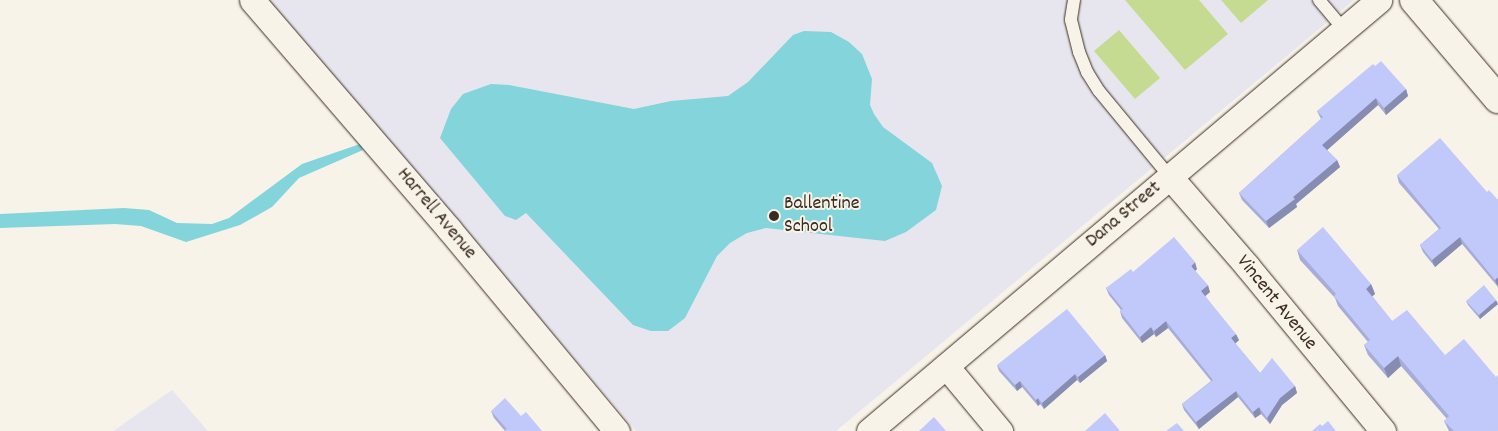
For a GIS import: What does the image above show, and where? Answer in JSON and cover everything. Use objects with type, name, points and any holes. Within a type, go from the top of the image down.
[{"type":"main road","points":[[1414,0],[1498,99]]},
{"type":"street","name":"Harrell Avenue","points":[[252,0],[449,229],[617,431]]},
{"type":"street","name":"Dana Street","points":[[868,431],[1379,0]]},
{"type":"street","name":"Vincent Avenue","points":[[1170,177],[1247,266],[1382,431]]},
{"type":"street","points":[[946,366],[1000,431]]},
{"type":"lane","points":[[1074,0],[1071,20],[1079,52],[1087,72],[1099,91],[1170,177]]},
{"type":"lane","points":[[1319,0],[1344,30]]},
{"type":"shaded area","name":"Ballentine School","points":[[268,0],[1354,0],[836,431],[636,431]]},
{"type":"shaded area","points":[[172,390],[208,431],[113,431]]},
{"type":"green space","points":[[1125,0],[1199,0],[1228,34],[1185,70]]},
{"type":"green space","points":[[1221,0],[1268,0],[1241,23]]},
{"type":"green space","points":[[1119,30],[1160,78],[1135,99],[1094,51]]},
{"type":"water","points":[[804,31],[831,32],[849,42],[862,54],[872,79],[870,105],[874,114],[883,127],[932,163],[942,186],[936,210],[906,232],[885,241],[766,228],[747,233],[730,243],[717,256],[685,318],[668,331],[651,331],[633,325],[526,213],[516,220],[505,216],[440,138],[451,109],[463,94],[491,84],[509,85],[634,109],[671,101],[728,96],[748,82],[793,35]]},
{"type":"water","points":[[360,144],[363,150],[299,178],[272,207],[240,225],[186,242],[141,226],[115,224],[0,228],[0,214],[124,208],[149,210],[177,223],[212,224],[229,218],[302,164]]},
{"type":"building","points":[[1381,61],[1406,89],[1384,108],[1376,98],[1322,145],[1337,160],[1293,197],[1295,199],[1266,221],[1239,193],[1323,117],[1317,111],[1373,64],[1375,66]]},
{"type":"building","points":[[1440,138],[1487,192],[1489,190],[1498,200],[1498,277],[1495,280],[1460,237],[1432,260],[1420,245],[1441,228],[1397,175]]},
{"type":"building","points":[[1323,227],[1371,284],[1366,289],[1392,321],[1407,310],[1445,355],[1464,339],[1496,377],[1498,375],[1497,431],[1454,431],[1444,421],[1449,416],[1398,356],[1384,368],[1364,345],[1370,340],[1334,296],[1336,294],[1297,250]]},
{"type":"building","points":[[1174,237],[1195,262],[1191,266],[1208,285],[1201,291],[1236,334],[1231,338],[1260,373],[1272,358],[1295,386],[1280,398],[1267,418],[1259,407],[1253,412],[1236,391],[1196,422],[1182,404],[1213,380],[1166,321],[1154,331],[1151,327],[1140,337],[1120,311],[1123,309],[1106,288],[1131,269],[1133,272]]},
{"type":"building","points":[[1484,285],[1496,300],[1479,315],[1466,301]]},
{"type":"building","points":[[1067,309],[1105,355],[1078,377],[1075,374],[1042,403],[1038,398],[1036,400],[1020,381],[1015,385],[997,365]]},
{"type":"building","points":[[505,398],[521,416],[526,412],[542,431],[504,431],[507,429],[491,411]]},
{"type":"building","points":[[1105,413],[1120,431],[1085,431]]},
{"type":"building","points":[[934,417],[946,431],[919,431]]},
{"type":"building","points":[[1328,421],[1336,431],[1312,431],[1320,424],[1322,426]]},
{"type":"building","points":[[1177,423],[1184,431],[1166,431]]},
{"type":"place","name":"Ballentine School","points":[[774,216]]}]
